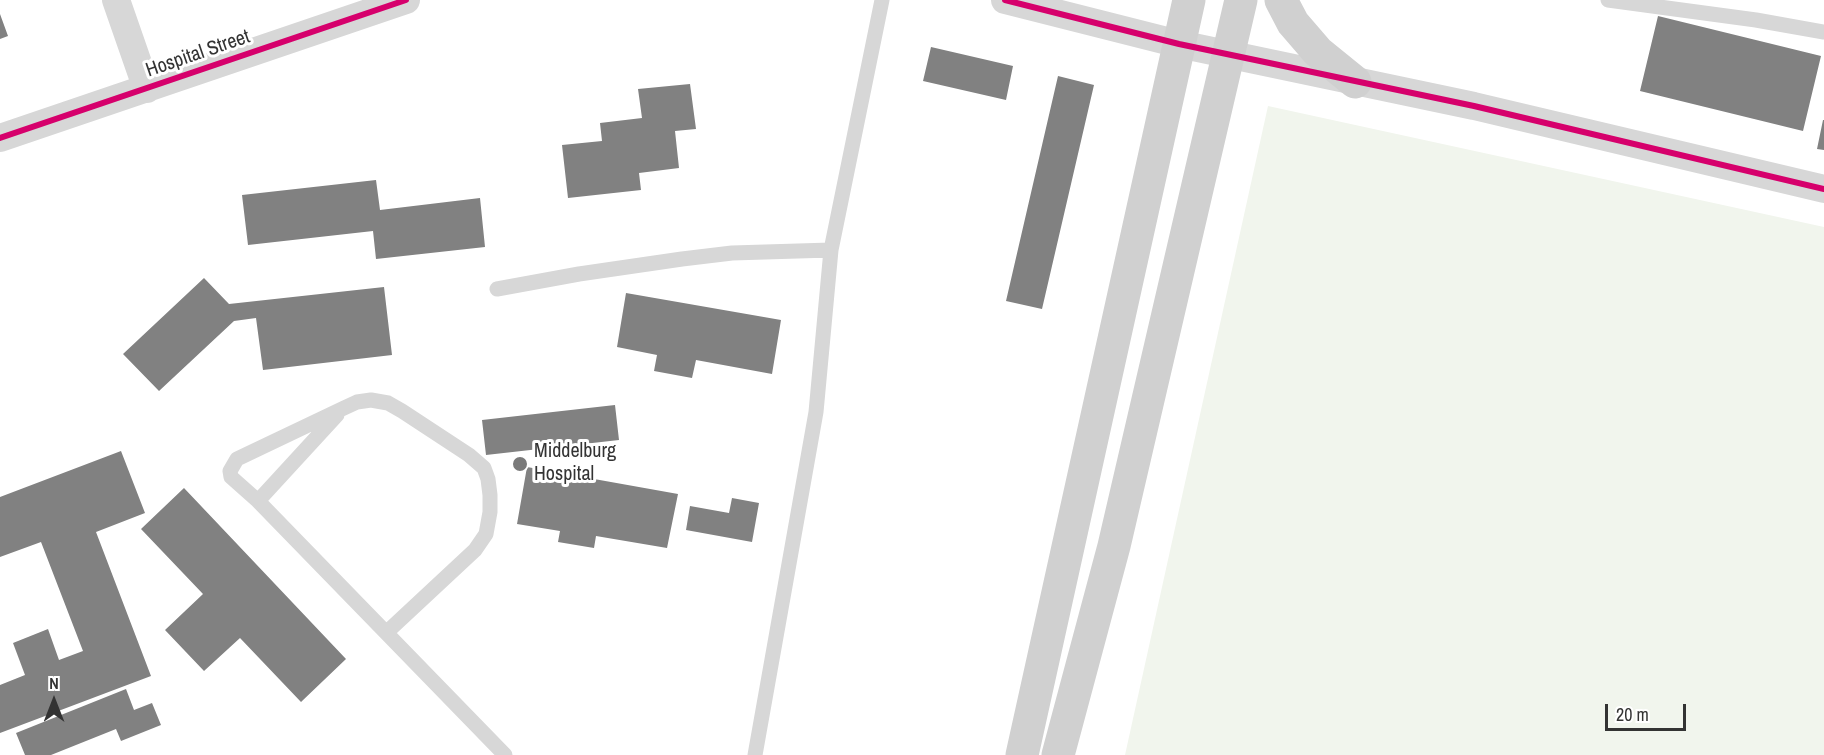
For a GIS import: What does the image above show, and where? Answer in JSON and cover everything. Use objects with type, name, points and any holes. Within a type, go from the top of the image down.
[{"type":"main road","points":[[1022,755],[1189,0]]},
{"type":"main road","points":[[1058,755],[1114,546],[1240,0]]},
{"type":"main road","points":[[1281,0],[1293,23],[1318,51],[1355,82]]},
{"type":"street","points":[[116,0],[147,88]]},
{"type":"street","name":"Hospital Street","points":[[0,138],[406,0]]},
{"type":"street","points":[[1005,0],[1179,44],[1474,106],[1824,189]]},
{"type":"lane","points":[[755,755],[816,412],[831,250],[882,0]]},
{"type":"lane","points":[[1608,0],[1756,20],[1824,32]]},
{"type":"lane","points":[[497,289],[692,257],[732,253],[831,250]]},
{"type":"lane","points":[[387,632],[475,550],[486,534],[490,512],[488,479],[484,468],[469,454],[440,434],[388,403],[371,400],[357,402],[237,459],[230,471],[231,477],[258,501],[505,755]]},
{"type":"lane","points":[[258,501],[344,408]]},
{"type":"shaded area","points":[[1268,106],[1824,227],[1824,755],[1125,755]]},
{"type":"building","points":[[0,14],[8,36],[0,39]]},
{"type":"building","points":[[1658,16],[1821,56],[1803,131],[1640,91]]},
{"type":"building","points":[[931,47],[1013,66],[1006,100],[923,81]]},
{"type":"building","points":[[1058,76],[1094,85],[1042,309],[1006,301]]},
{"type":"building","points":[[690,84],[696,129],[675,131],[679,168],[639,173],[641,190],[568,198],[562,145],[602,141],[600,123],[642,118],[638,89]]},
{"type":"building","points":[[1824,120],[1824,150],[1817,149]]},
{"type":"building","points":[[376,180],[380,210],[480,198],[485,247],[376,259],[373,231],[248,245],[242,195]]},
{"type":"building","points":[[204,278],[229,304],[384,287],[392,355],[263,370],[256,318],[234,321],[159,391],[123,354]]},
{"type":"building","points":[[626,293],[781,320],[772,374],[696,360],[692,378],[654,371],[657,355],[617,347]]},
{"type":"building","points":[[615,405],[619,440],[486,455],[482,420]]},
{"type":"building","points":[[121,451],[145,513],[96,532],[151,676],[0,733],[0,685],[25,675],[13,643],[48,629],[59,660],[83,651],[41,542],[0,557],[0,497]]},
{"type":"building","points":[[527,467],[678,494],[667,548],[596,536],[594,548],[558,542],[560,531],[517,524]]},
{"type":"building","points":[[184,488],[346,659],[301,702],[240,638],[204,671],[165,630],[203,594],[141,529]]},
{"type":"building","points":[[732,498],[759,503],[752,542],[686,530],[690,506],[729,513]]},
{"type":"building","points":[[126,689],[134,710],[152,703],[161,725],[121,741],[116,729],[51,755],[25,755],[16,733]]},
{"type":"cycle path","points":[[0,138],[406,0]]},
{"type":"cycle path","points":[[1005,0],[1179,44],[1474,106],[1824,189]]},
{"type":"place","name":"Middelburg Hospital","points":[[520,464]]}]
